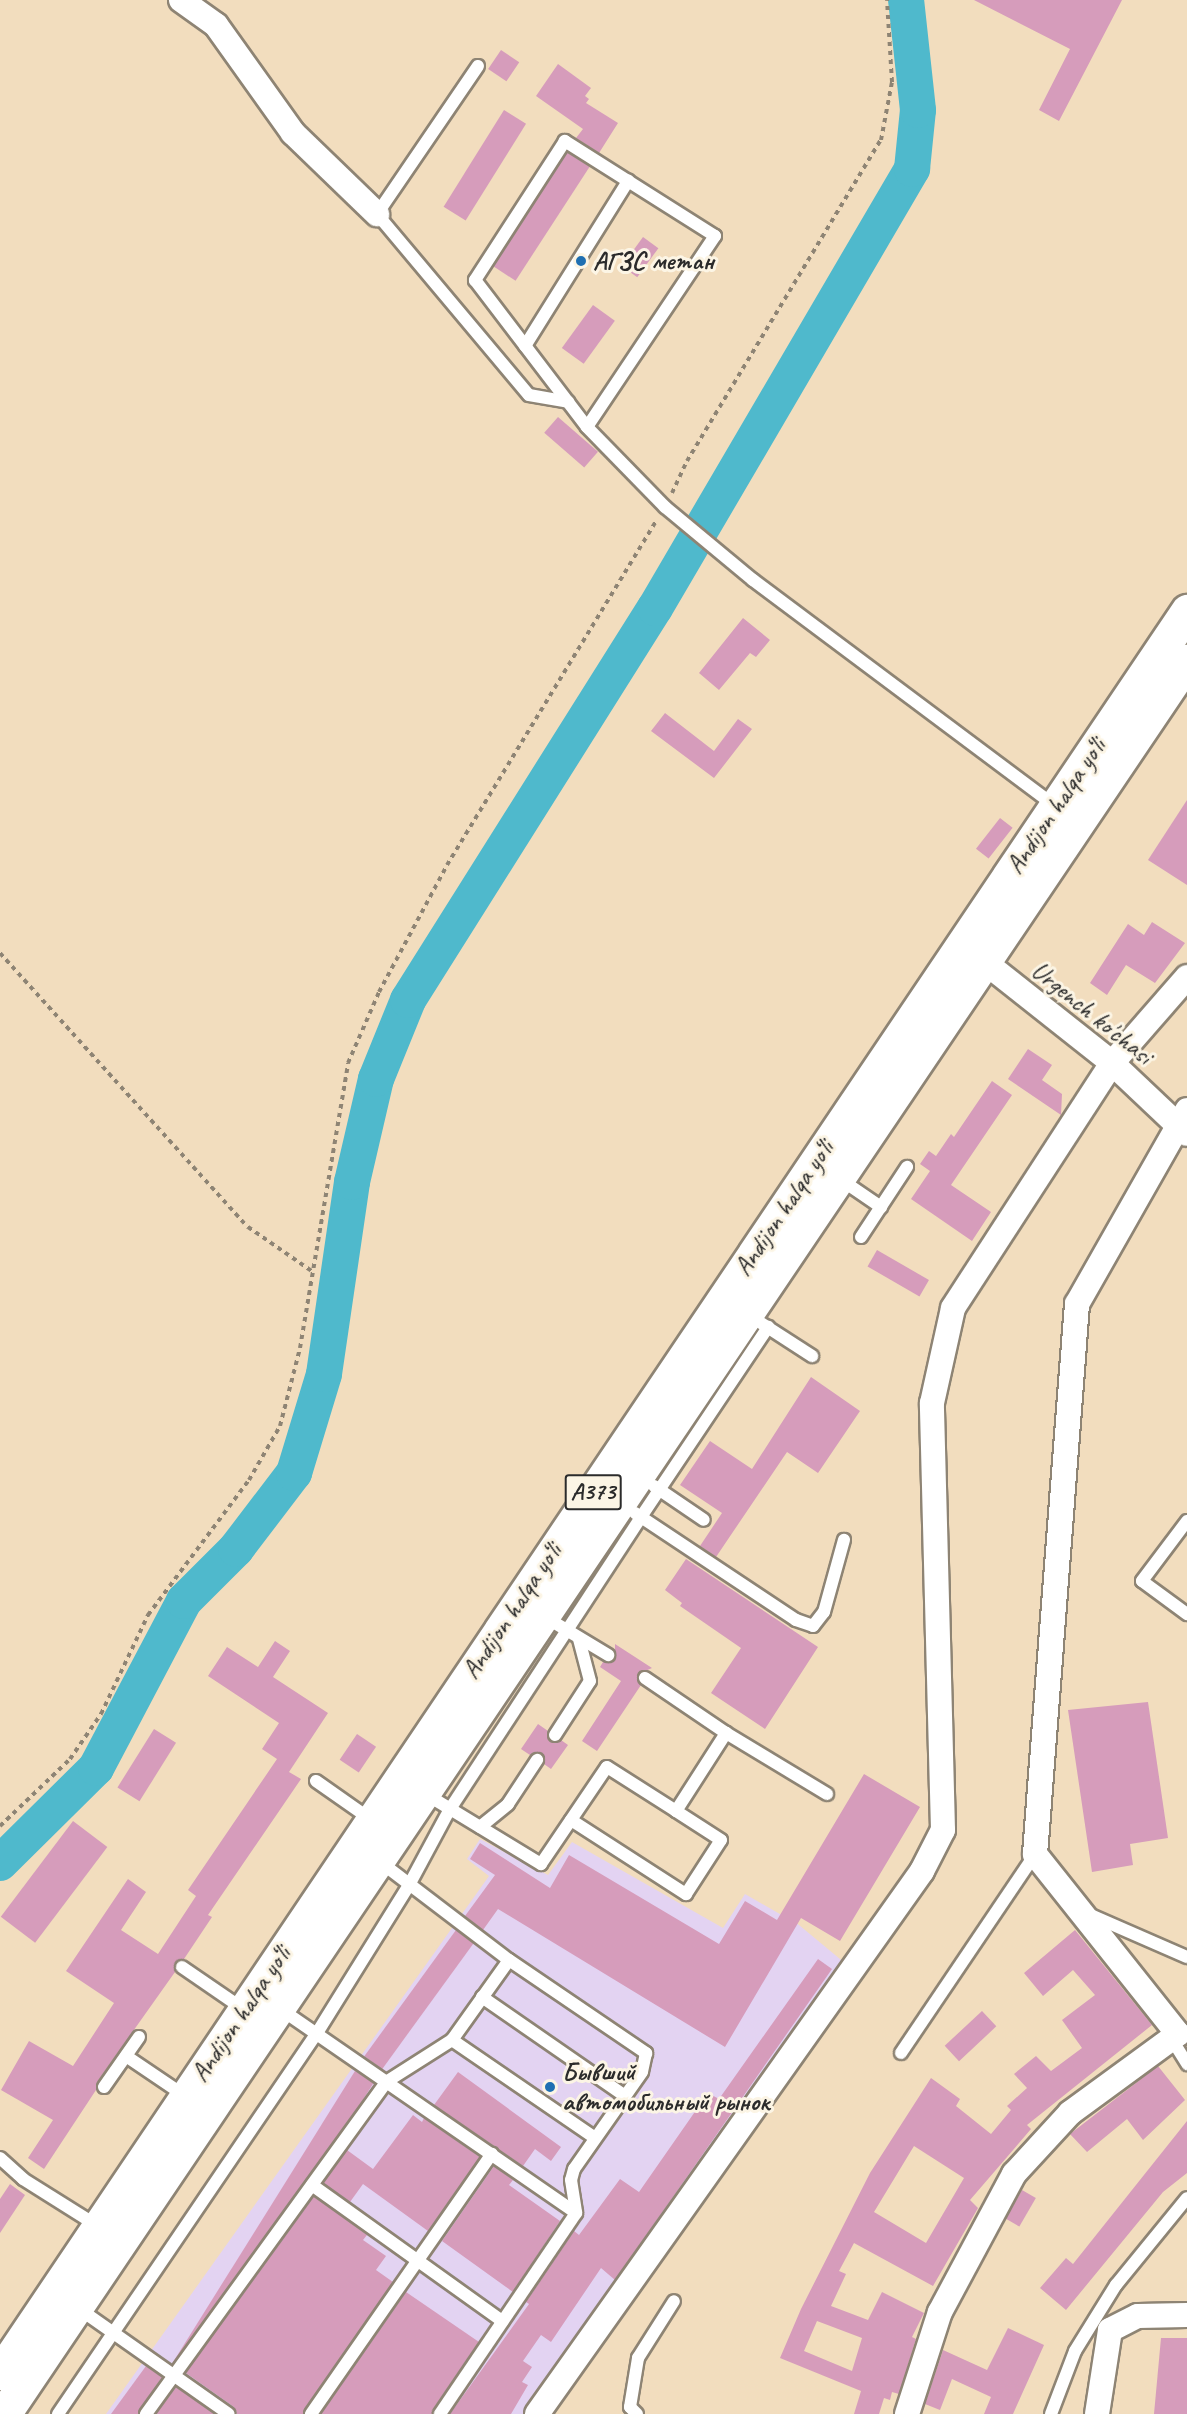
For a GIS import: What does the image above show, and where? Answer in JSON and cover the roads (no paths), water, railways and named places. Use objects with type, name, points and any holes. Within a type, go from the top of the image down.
[{"type":"highway","name":"Andijon halqa yo‘li","points":[[0,2373],[1187,611]]},
{"type":"highway","name":"Andijon halqa yo‘li","points":[[4,2414],[378,1860],[436,1800],[555,1624],[757,1321],[839,1179],[1187,661]]},
{"type":"street","points":[[181,0],[216,25],[293,133],[377,214]]},
{"type":"street","name":"Urgench ko'chasi","points":[[986,963],[1184,1122]]},
{"type":"street","points":[[537,2414],[922,1871],[943,1830],[932,1403],[954,1308],[1112,1063],[1187,977]]},
{"type":"street","points":[[907,2414],[940,2312],[1014,2174],[1070,2113],[1178,2034],[1035,1854],[1077,1305],[1184,1122]]},
{"type":"street","points":[[1097,2414],[1110,2331],[1138,2316],[1187,2315]]},
{"type":"lane","points":[[478,66],[377,214],[529,395],[568,402]]},
{"type":"lane","points":[[587,427],[715,236],[565,141],[475,280],[587,427],[665,508],[753,580],[1056,807]]},
{"type":"lane","points":[[525,346],[628,181]]},
{"type":"lane","points":[[861,1237],[907,1167]]},
{"type":"lane","points":[[839,1179],[881,1207]]},
{"type":"lane","points":[[757,1321],[812,1356]]},
{"type":"lane","points":[[649,1482],[704,1520]]},
{"type":"lane","points":[[630,1510],[796,1620],[813,1626],[824,1612],[844,1540]]},
{"type":"lane","points":[[1187,1521],[1142,1581],[1187,1614]]},
{"type":"lane","points":[[555,1624],[608,1654]]},
{"type":"lane","points":[[555,1736],[590,1681],[579,1639]]},
{"type":"lane","points":[[645,1678],[726,1733],[827,1794]]},
{"type":"lane","points":[[676,1811],[726,1733]]},
{"type":"lane","points":[[480,1827],[508,1804],[537,1760]]},
{"type":"lane","points":[[58,2414],[317,2033],[409,1885],[436,1800],[541,1864],[607,1767],[721,1840],[686,1893],[572,1820]]},
{"type":"lane","points":[[316,1781],[371,1820]]},
{"type":"lane","points":[[901,2053],[1035,1854]]},
{"type":"lane","points":[[378,1860],[509,1960],[646,2052],[642,2072],[572,2174],[576,2213],[440,2414]]},
{"type":"lane","points":[[1082,1912],[1187,1957]]},
{"type":"lane","points":[[146,2414],[386,2082],[452,2040],[509,1960]]},
{"type":"lane","points":[[182,1967],[244,2010]]},
{"type":"lane","points":[[482,1997],[625,2096]]},
{"type":"lane","points":[[278,2007],[576,2213]]},
{"type":"lane","points":[[105,2087],[140,2037]]},
{"type":"lane","points":[[1171,2038],[1187,2064]]},
{"type":"lane","points":[[452,2040],[595,2138]]},
{"type":"lane","points":[[126,2056],[186,2096]]},
{"type":"lane","points":[[311,2414],[492,2154]]},
{"type":"lane","points":[[0,2158],[23,2179],[99,2226]]},
{"type":"lane","points":[[312,2185],[502,2321]]},
{"type":"lane","points":[[1051,2414],[1081,2341],[1116,2285],[1187,2198]]},
{"type":"lane","points":[[637,2414],[630,2407],[638,2358],[674,2301]]},
{"type":"lane","points":[[77,2306],[230,2414]]},
{"type":"waterway","points":[[0,1863],[96,1768],[184,1601],[236,1549],[294,1473],[324,1374],[352,1182],[376,1079],[408,1000],[655,608],[912,169],[918,110],[906,0]]},
{"type":"place","name":"АГЗС метан","points":[[581,261]]},
{"type":"place","name":"Бывший автомобильный рынок","points":[[550,2087]]}]
